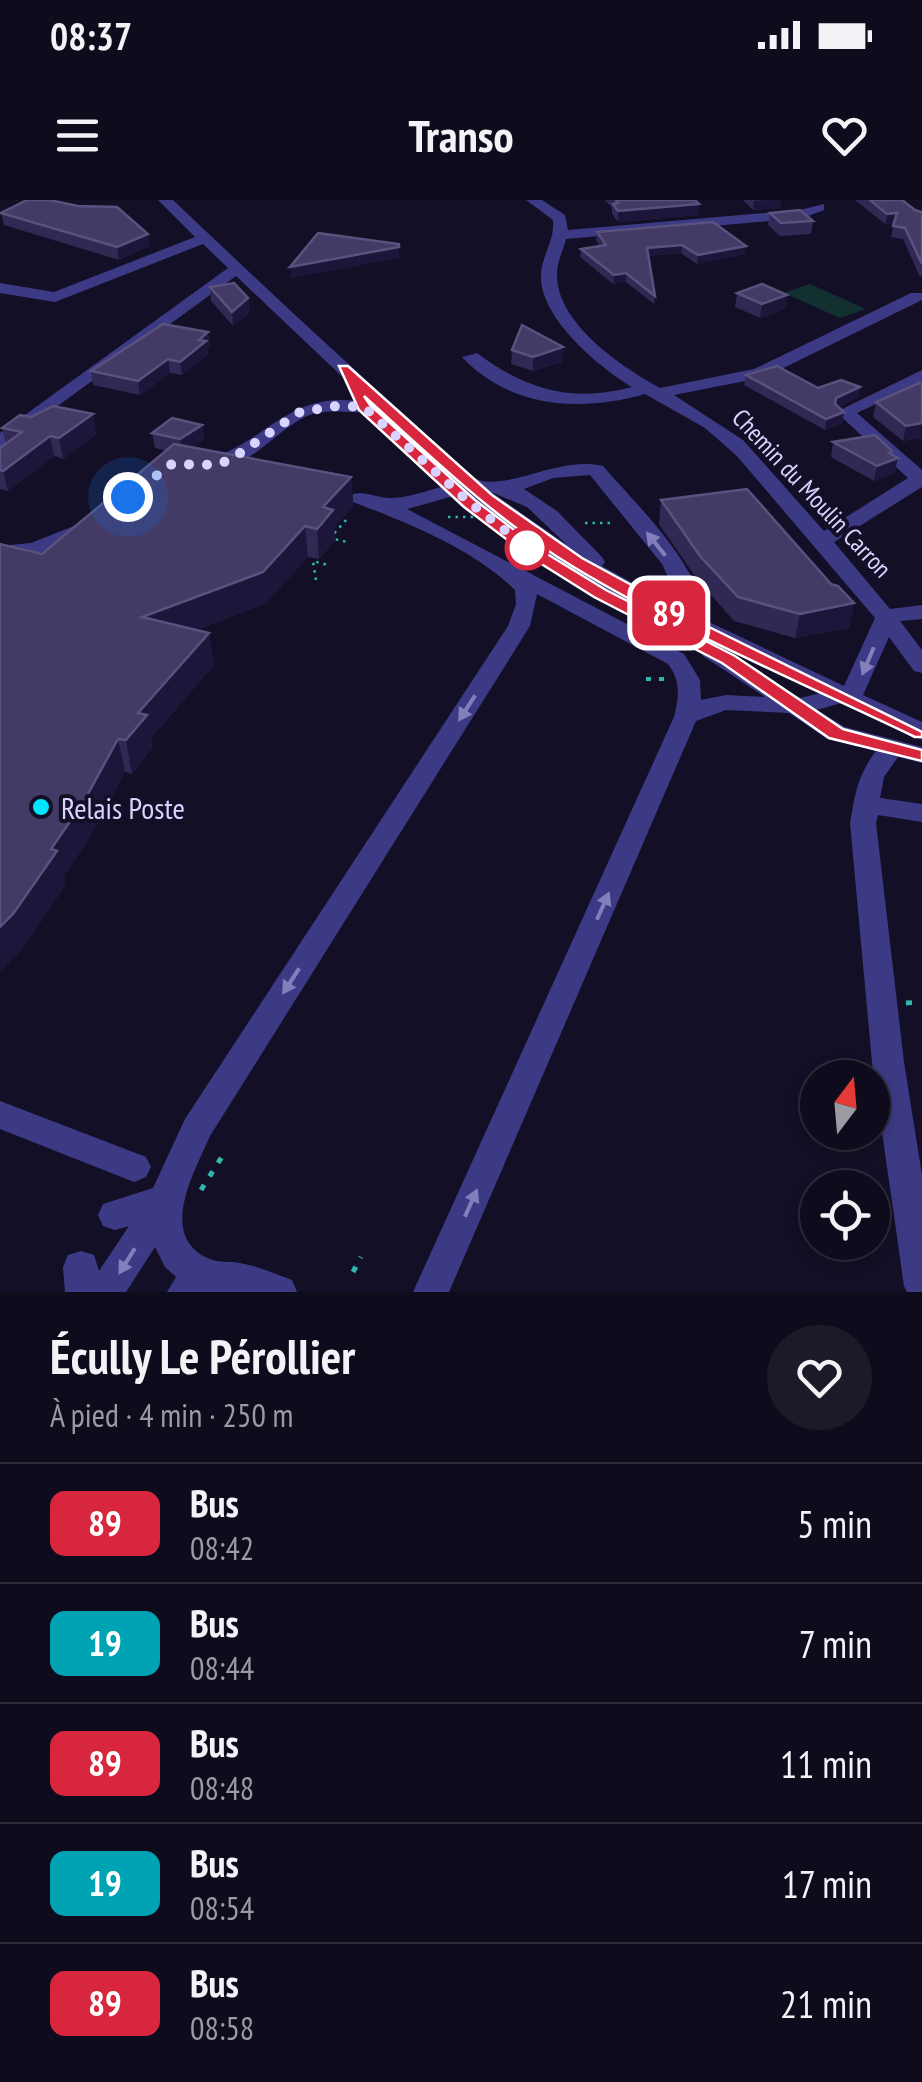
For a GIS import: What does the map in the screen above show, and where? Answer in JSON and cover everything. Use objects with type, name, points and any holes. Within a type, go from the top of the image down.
[{"type":"street","points":[[168,202],[196,200]]},
{"type":"street","points":[[533,200],[560,218],[559,235],[802,214],[818,207]]},
{"type":"street","points":[[701,200],[721,221]]},
{"type":"street","points":[[168,202],[344,369],[471,498],[615,584],[699,628],[922,732]]},
{"type":"street","name":"Chemin du Moulin Carron","points":[[559,235],[548,276],[557,302],[602,362],[706,420],[738,446],[887,616],[922,666]]},
{"type":"street","points":[[0,288],[55,297],[207,237]]},
{"type":"street","points":[[0,442],[239,268]]},
{"type":"street","points":[[470,357],[501,382],[564,400],[609,400],[759,373],[917,296]]},
{"type":"street","points":[[344,369],[364,407],[533,552],[600,594],[729,660],[836,733],[922,755]]},
{"type":"street","points":[[822,541],[922,479],[845,412],[922,375]]},
{"type":"street","points":[[183,464],[215,465],[230,460],[287,420],[314,408],[364,407]]},
{"type":"street","points":[[411,510],[511,488],[521,481],[581,467],[596,470],[684,580],[696,605],[699,628]]},
{"type":"street","points":[[511,488],[556,519],[615,584]]},
{"type":"street","points":[[438,526],[426,518],[471,498]]},
{"type":"street","points":[[368,501],[411,510],[505,568],[654,644],[686,670],[692,691],[686,717],[431,1292]]},
{"type":"street","points":[[0,552],[28,552],[46,547],[99,522],[114,509]]},
{"type":"street","points":[[90,1284],[165,1200],[197,1129],[519,626],[527,604],[526,588],[505,568]]},
{"type":"street","points":[[686,717],[701,706],[735,700],[797,706],[856,689],[887,616],[922,612]]},
{"type":"street","points":[[519,626],[540,613],[593,614]]},
{"type":"street","points":[[922,741],[892,748],[871,776],[863,804],[888,1062],[922,1286]]},
{"type":"street","points":[[863,804],[922,813]]},
{"type":"street","points":[[0,1116],[134,1166]]},
{"type":"street","points":[[115,1215],[165,1200]]},
{"type":"street","points":[[165,1200],[166,1240],[186,1265],[192,1286],[240,1277],[278,1292]]},
{"type":"path","points":[[438,526],[471,498]]},
{"type":"path","points":[[346,520],[330,538],[348,542]]},
{"type":"path","points":[[316,580],[313,561],[328,565]]},
{"type":"path","points":[[202,1190],[223,1154]]},
{"type":"path","points":[[353,1272],[360,1258]]},
{"type":"green space","points":[[810,284],[866,309],[840,318],[784,293]]},
{"type":"building","points":[[27,200],[117,207],[148,234],[117,247],[1,213]]},
{"type":"building","points":[[616,200],[695,200],[699,204],[618,211],[613,204],[618,203]]},
{"type":"building","points":[[870,200],[902,200],[922,212],[922,264],[905,228],[893,226],[897,213],[887,214]]},
{"type":"building","points":[[800,210],[813,221],[781,223],[770,213]]},
{"type":"building","points":[[713,222],[746,246],[698,255],[682,245],[647,248],[655,296],[626,273],[614,275],[581,249],[606,245],[597,232]]},
{"type":"building","points":[[318,233],[399,244],[399,247],[290,267]]},
{"type":"building","points":[[234,283],[248,298],[232,312],[210,287]]},
{"type":"building","points":[[762,284],[787,295],[762,304],[737,293]]},
{"type":"building","points":[[163,324],[208,332],[199,340],[206,341],[180,362],[168,359],[138,381],[91,371]]},
{"type":"building","points":[[522,325],[563,347],[533,357],[512,350]]},
{"type":"building","points":[[777,366],[818,388],[841,380],[860,387],[836,398],[835,404],[844,412],[826,419],[746,375]]},
{"type":"building","points":[[919,383],[922,423],[906,426],[876,402]]},
{"type":"building","points":[[53,406],[93,414],[59,438],[50,436],[0,470],[0,448],[22,432],[2,428],[20,415],[31,417]]},
{"type":"building","points":[[172,418],[202,425],[180,439],[152,433]]},
{"type":"building","points":[[875,435],[898,458],[877,466],[833,442]]},
{"type":"building","points":[[174,444],[351,477],[323,507],[333,510],[317,529],[305,526],[263,572],[142,617],[209,633],[138,713],[147,715],[126,740],[118,739],[84,801],[51,849],[57,851],[0,927],[0,544],[42,554]]},
{"type":"building","points":[[747,489],[831,584],[854,603],[800,614],[738,597],[700,556],[661,500]]},
{"type":"bus line","name":"89","points":[[922,732],[699,628],[576,561],[487,498],[344,369],[364,407],[470,503],[533,552],[600,594],[729,660],[836,733],[922,755]]},
{"type":"place","name":"Relais Poste","points":[[41,807]]},
{"type":"route","points":[[128,497],[172,464],[215,465],[230,460],[300,412],[337,406],[364,407],[470,503],[533,552],[527,548]]}]
